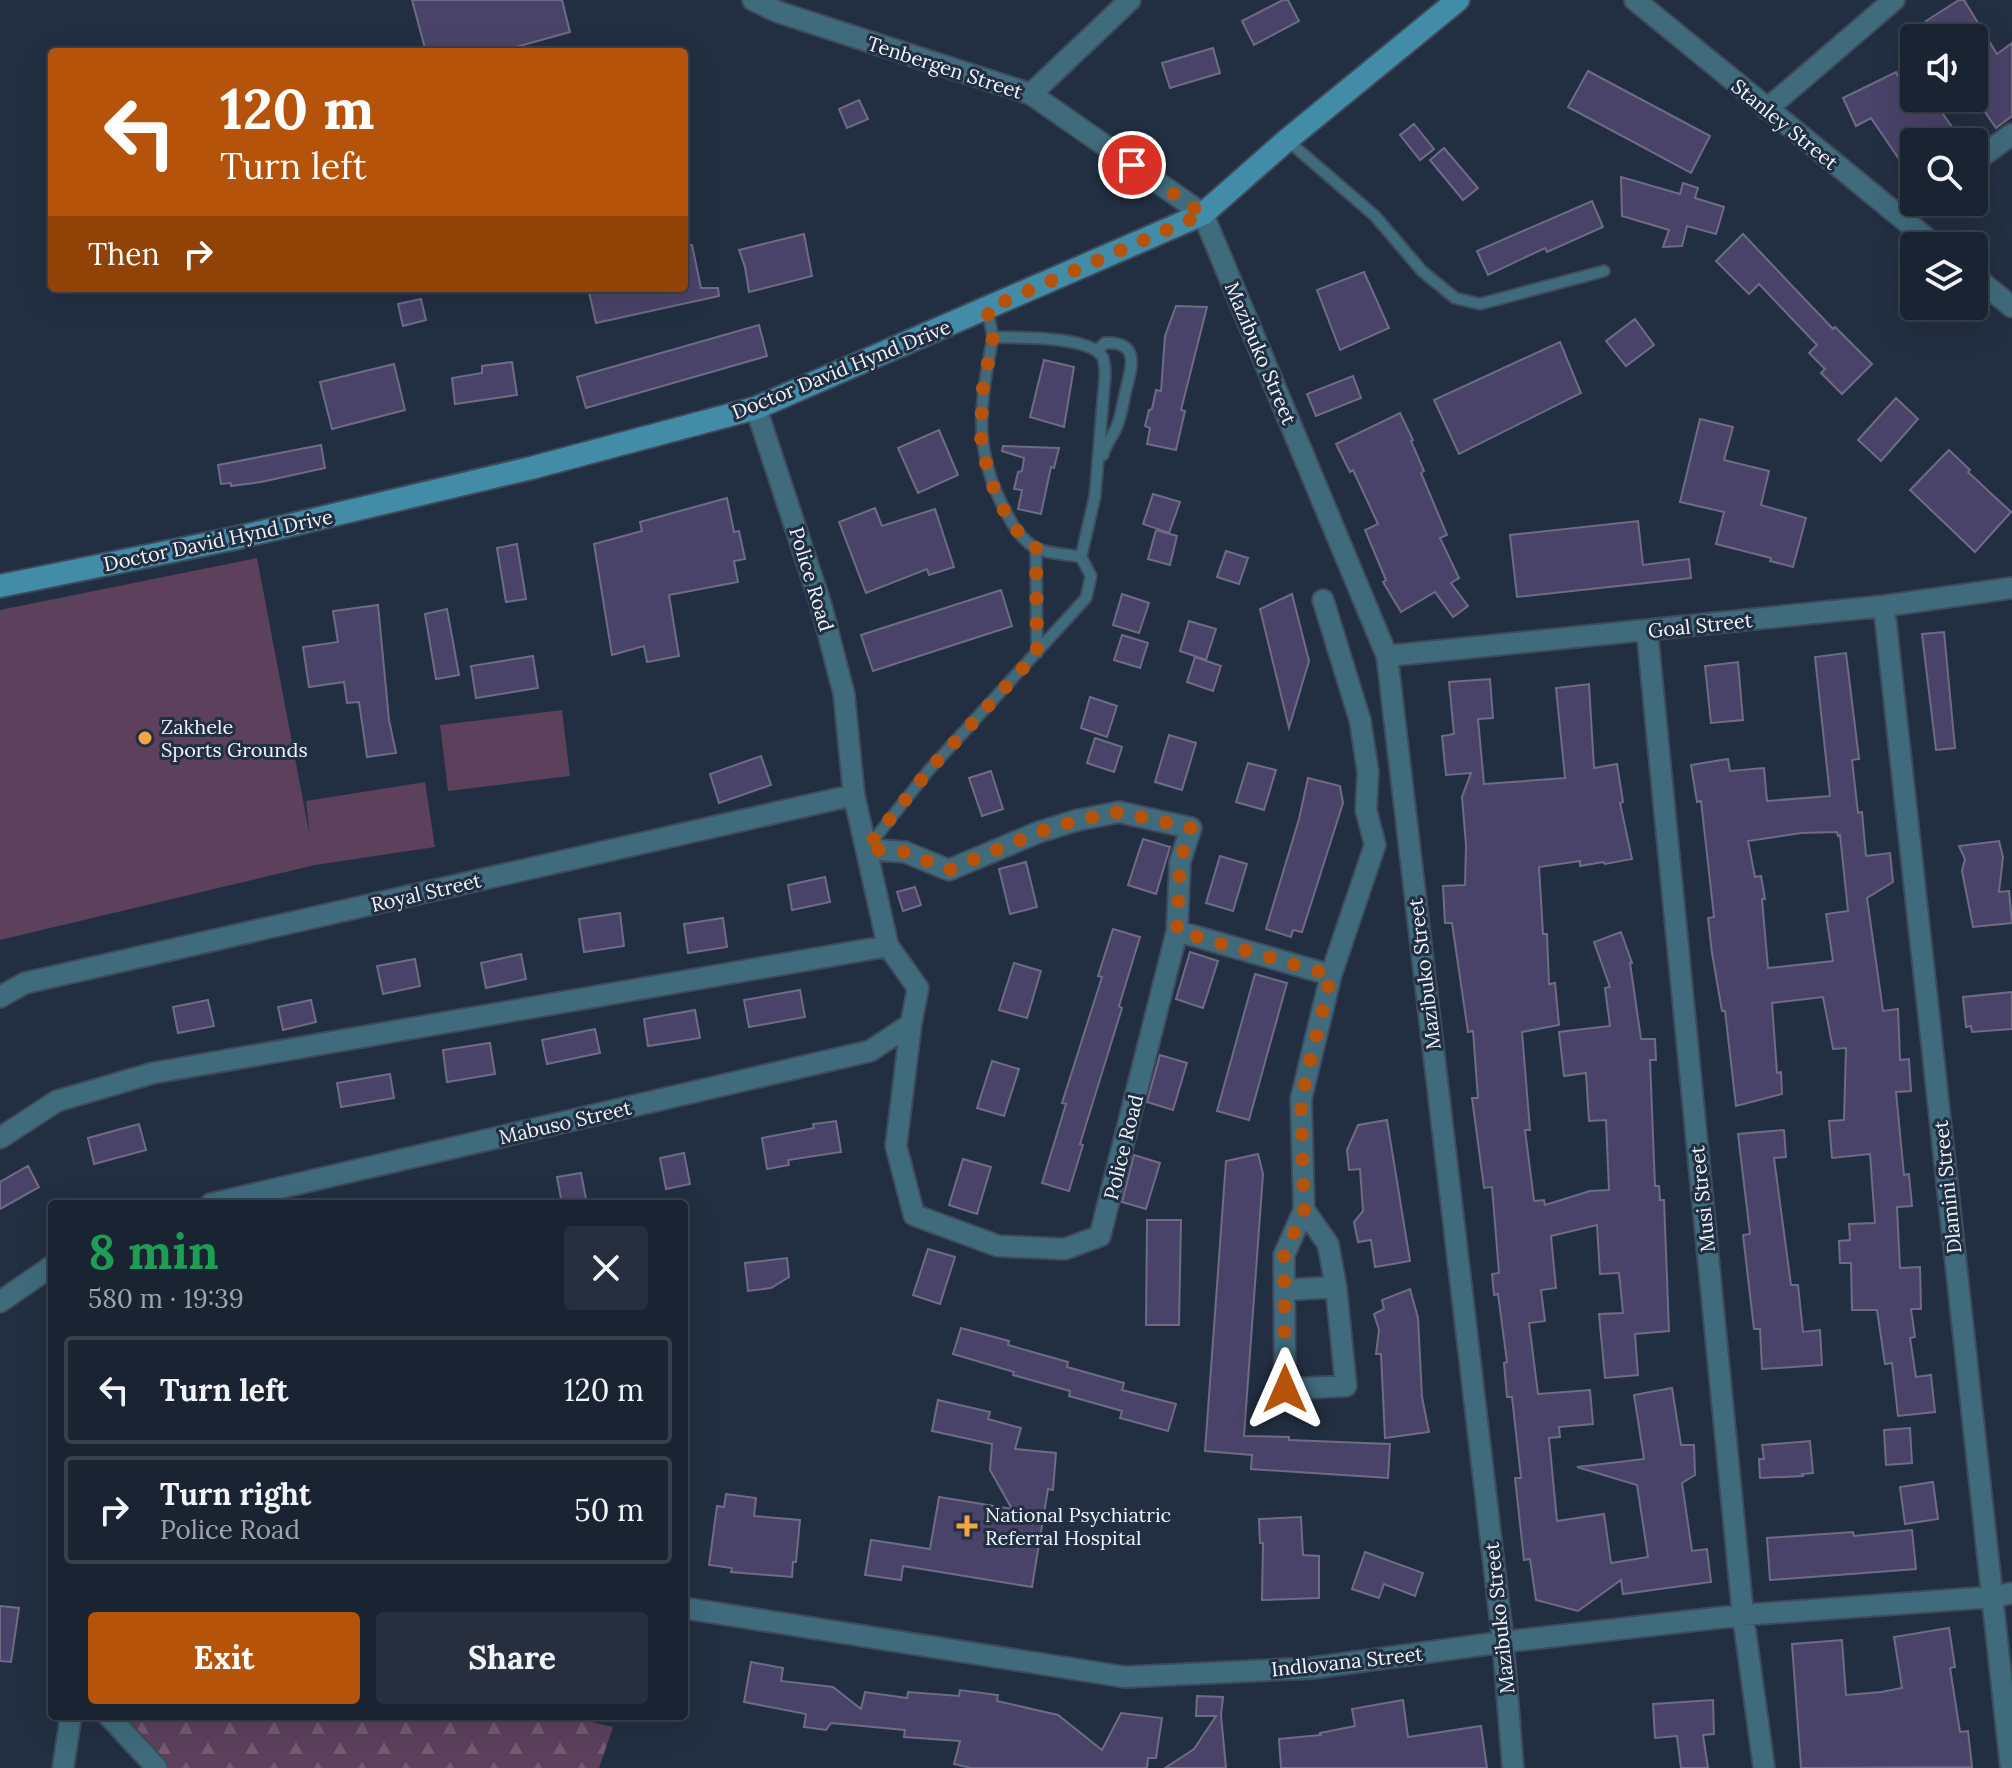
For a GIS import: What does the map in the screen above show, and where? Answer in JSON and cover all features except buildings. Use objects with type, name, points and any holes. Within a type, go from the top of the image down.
[{"type":"main road","name":"Doctor David Hynd Drive","points":[[0,586],[236,538],[531,468],[756,408],[1203,214],[1287,140],[1458,0]]},
{"type":"street","name":"Tenbergen Street","points":[[753,0],[778,12],[1031,94],[1203,214]]},
{"type":"street","points":[[1031,94],[1130,0]]},
{"type":"street","name":"Stanley Street","points":[[1635,0],[1919,232]]},
{"type":"street","points":[[1767,109],[1894,0]]},
{"type":"street","points":[[1988,152],[2012,134]]},
{"type":"street","name":"Mazibuko Street","points":[[1203,214],[1387,656],[1503,1642],[1513,1768]]},
{"type":"street","points":[[1988,287],[2012,307]]},
{"type":"street","name":"Police Road","points":[[756,408],[817,591],[840,679],[854,795],[866,849],[888,946],[918,988],[896,1146],[914,1215],[998,1246],[1065,1249],[1100,1236],[1177,931],[1180,862],[1191,828],[1119,812],[1039,832],[949,870],[905,852],[866,849]]},
{"type":"street","name":"Goal Street","points":[[1387,656],[1884,606],[2012,588]]},
{"type":"street","points":[[1304,1210],[1328,1244],[1336,1287],[1346,1386],[1285,1389],[1284,1255],[1304,1210],[1301,1099],[1331,975],[1375,845],[1366,810],[1368,772],[1360,720],[1323,600]]},
{"type":"street","name":"Dlamini Street","points":[[1884,606],[2002,1595],[2011,1768]]},
{"type":"street","name":"Musi Street","points":[[1647,630],[1743,1615],[1764,1768]]},
{"type":"street","name":"Royal Street","points":[[0,997],[25,983],[854,795]]},
{"type":"street","points":[[1177,931],[1331,975]]},
{"type":"street","points":[[0,1138],[57,1101],[153,1073],[888,946]]},
{"type":"street","name":"Mabuso Street","points":[[228,1200],[870,1051],[911,1024]]},
{"type":"street","points":[[0,1302],[48,1269]]},
{"type":"street","points":[[1284,1290],[1336,1287]]},
{"type":"street","name":"Indlovana Street","points":[[688,1609],[1125,1677],[1312,1668],[1503,1642],[1743,1615],[2002,1595]]},
{"type":"street","points":[[63,1768],[70,1720]]},
{"type":"street","points":[[113,1720],[157,1768]]},
{"type":"lane","points":[[1287,140],[1375,216],[1422,271],[1455,298],[1480,304],[1604,271]]},
{"type":"lane","points":[[987,309],[993,337],[982,393],[981,446],[995,493],[1012,526],[1036,548],[1081,557]]},
{"type":"lane","points":[[866,849],[929,770],[1086,598],[1091,576],[1081,557],[1095,496],[1104,359],[1097,351],[1065,340],[993,337]]},
{"type":"lane","points":[[1096,476],[1106,443],[1117,426],[1133,362],[1128,349],[1118,342],[1105,343],[1097,351]]},
{"type":"lane","points":[[1036,548],[1037,653]]},
{"type":"green space","name":"Zakhele Sports Grounds","points":[[257,558],[310,837],[306,801],[425,782],[435,847],[315,865],[0,940],[0,610]]},
{"type":"green space","points":[[562,710],[570,776],[448,791],[440,725]]},
{"type":"green space","points":[[115,1720],[583,1720],[613,1727],[599,1768],[162,1768]]},
{"type":"place","name":"Zakhele Sports Grounds","points":[[145,738]]},
{"type":"place","name":"National Psychiatric Referral Hospital","points":[[967,1526]]},
{"type":"route","points":[[1132,165],[1203,214],[987,309],[993,337],[982,393],[981,446],[995,493],[1012,526],[1036,548],[1037,653],[929,770],[866,849],[905,852],[949,870],[1039,832],[1119,812],[1191,828],[1180,862],[1177,931],[1331,975],[1301,1099],[1304,1210],[1284,1255],[1285,1389]]}]
